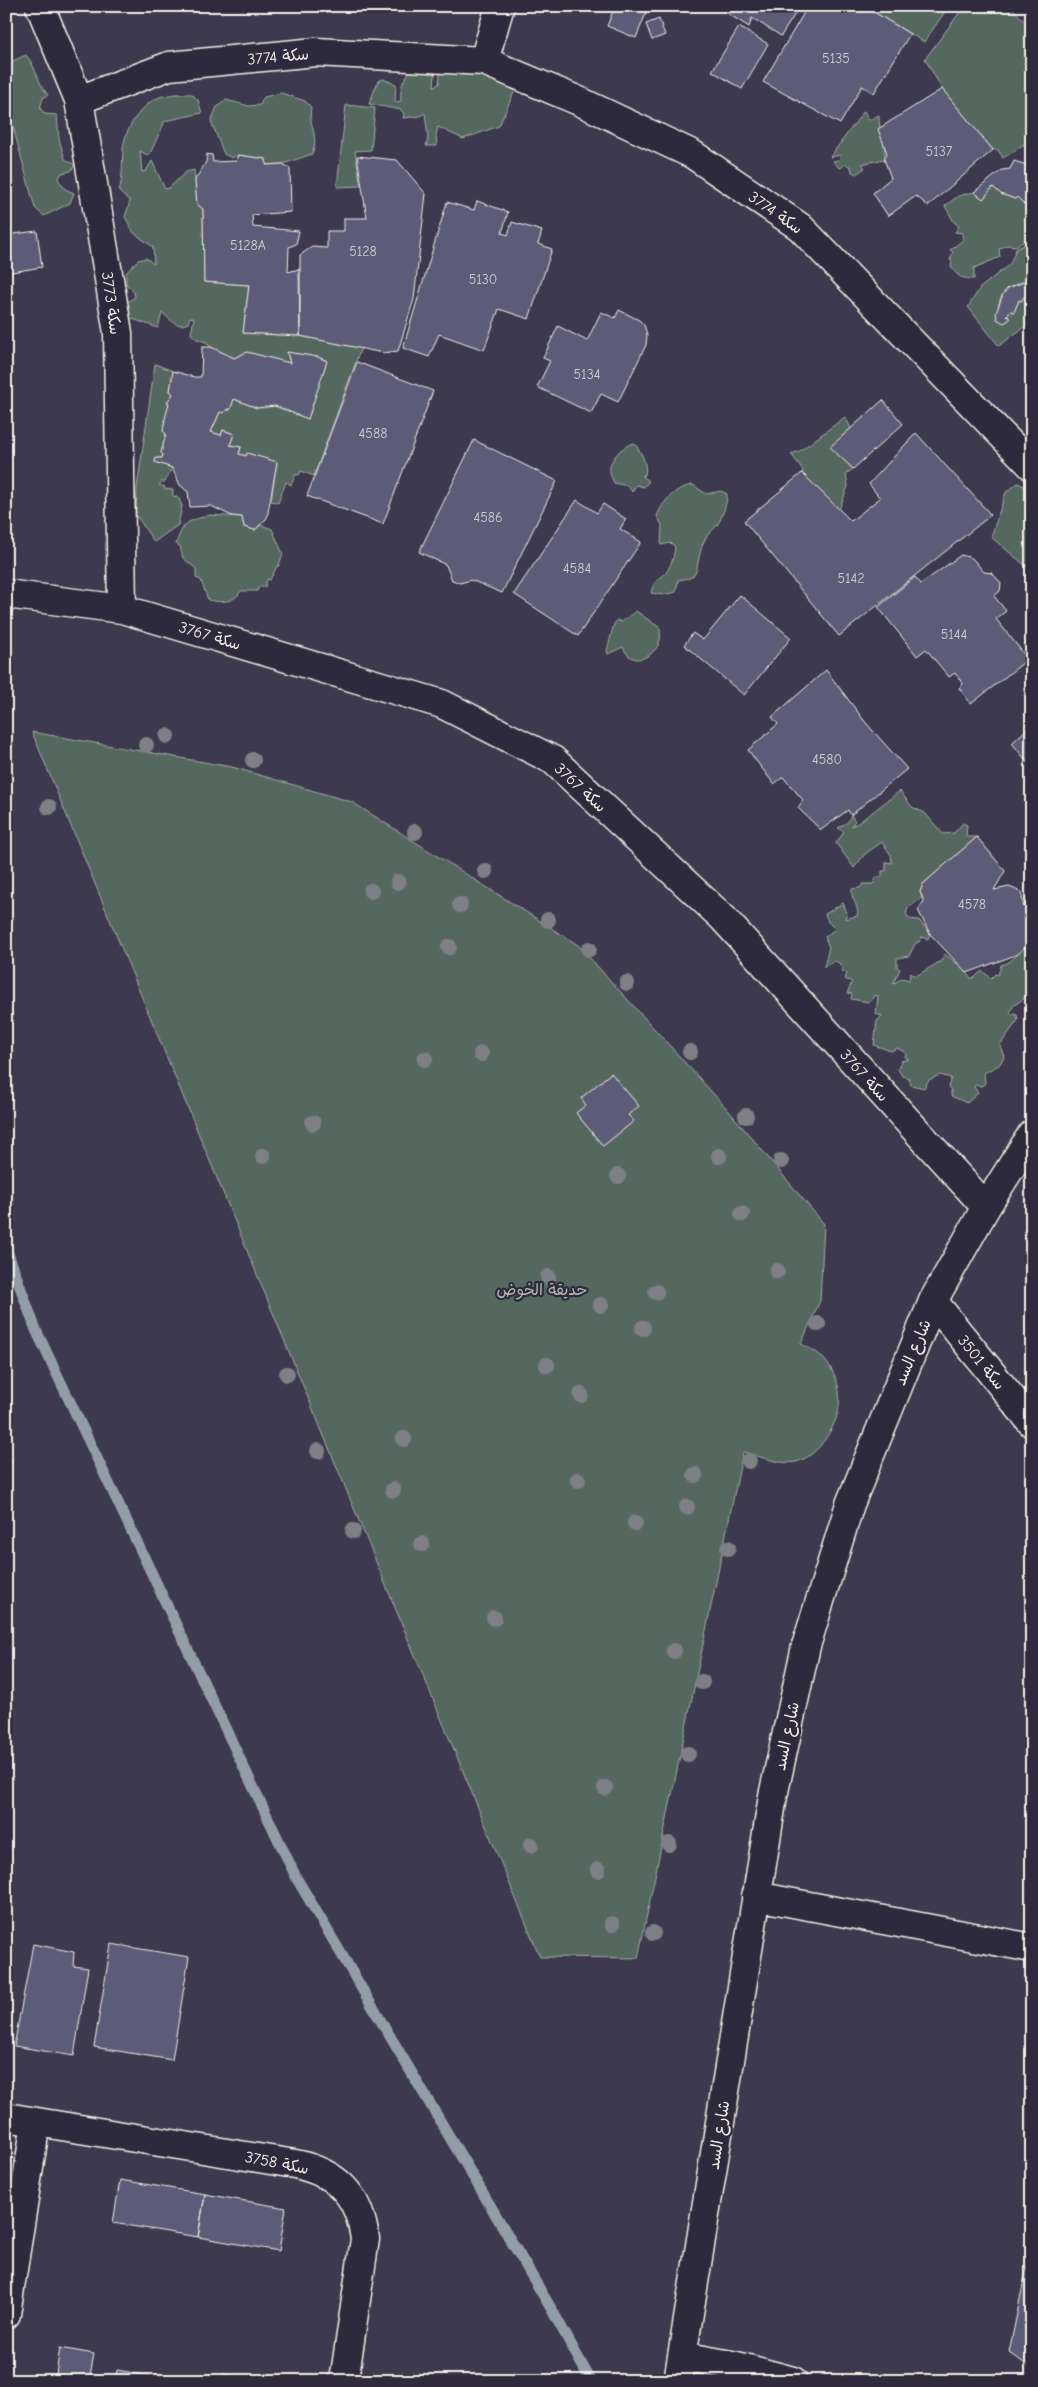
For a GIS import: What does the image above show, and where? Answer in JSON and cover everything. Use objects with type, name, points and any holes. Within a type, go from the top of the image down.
[{"type":"street","name":"سكة 3773","points":[[40,6],[80,100],[118,333],[122,609]]},
{"type":"street","points":[[484,61],[500,6]]},
{"type":"street","name":"سكة 3774","points":[[80,100],[169,66],[316,52],[484,61],[692,154],[800,227],[1032,466]]},
{"type":"street","name":"سكة 3767","points":[[6,594],[122,609],[442,704],[553,760],[723,918],[986,1206]]},
{"type":"street","name":"شارع السد","points":[[680,2369],[773,1796],[806,1646],[850,1504],[933,1301],[986,1206],[1032,1134]]},
{"type":"street","name":"سكة 3501","points":[[933,1301],[1032,1423]]},
{"type":"street","points":[[756,1896],[1032,1948]]},
{"type":"street","name":"سكة 3758","points":[[6,2117],[295,2164],[314,2168],[330,2176],[344,2188],[355,2203],[363,2220],[365,2238],[344,2381]]},
{"type":"street","points":[[6,2314],[36,2122]]},
{"type":"street","points":[[680,2369],[737,2366],[793,2381]]},
{"type":"green space","points":[[864,6],[949,6],[924,42]]},
{"type":"green space","points":[[967,6],[1010,6],[1032,29],[1032,139],[1003,158],[998,150],[993,150],[942,89],[925,59],[960,12]]},
{"type":"green space","points":[[26,55],[48,95],[43,98],[40,108],[45,114],[57,115],[59,139],[65,159],[75,165],[71,171],[62,173],[58,179],[65,189],[74,193],[70,203],[44,216],[35,208],[6,101],[6,64]]},
{"type":"green space","points":[[464,58],[513,84],[515,90],[499,126],[463,139],[438,127],[436,135],[437,146],[426,146],[428,138],[425,113],[420,116],[403,118],[404,114],[401,110],[369,104],[378,81],[383,79],[396,84],[395,102],[401,101],[402,84],[417,63],[423,64],[435,74],[434,86],[439,84],[440,72]]},
{"type":"green space","points":[[281,93],[305,101],[311,107],[315,142],[312,154],[283,164],[266,165],[266,159],[238,155],[232,158],[224,154],[211,121],[217,107],[226,100],[249,106],[260,105],[264,97]]},
{"type":"green space","points":[[192,94],[198,100],[202,113],[165,121],[149,156],[140,151],[142,172],[146,171],[152,161],[165,189],[169,188],[186,172],[194,170],[197,204],[203,209],[204,282],[249,285],[243,333],[300,336],[361,348],[314,476],[301,471],[299,475],[296,474],[291,485],[286,482],[278,503],[271,501],[277,462],[247,454],[246,456],[239,454],[241,447],[230,445],[234,434],[223,430],[221,435],[211,432],[220,412],[230,410],[234,399],[257,408],[275,406],[308,419],[326,360],[287,353],[290,363],[234,358],[211,347],[191,334],[194,318],[190,317],[188,323],[180,325],[162,313],[158,328],[124,316],[127,302],[135,297],[134,292],[126,284],[126,273],[138,260],[146,258],[154,264],[153,247],[134,233],[125,217],[130,201],[119,192],[124,142],[130,126],[147,105],[160,97]]},
{"type":"green space","points":[[346,105],[375,108],[371,150],[355,151],[361,186],[337,187]]},
{"type":"green space","points":[[864,111],[869,120],[879,115],[885,155],[884,159],[862,164],[865,168],[856,174],[852,172],[851,167],[845,164],[841,168],[838,167],[833,161],[839,160],[841,155],[830,157]]},
{"type":"green space","points":[[993,187],[1001,194],[1015,199],[1017,197],[1032,212],[1032,237],[1016,246],[1007,245],[999,249],[1000,257],[974,268],[974,279],[963,278],[951,267],[952,261],[950,260],[953,252],[950,250],[963,240],[962,233],[955,232],[959,226],[954,222],[945,206],[958,196],[974,192],[983,199]]},
{"type":"green space","points":[[1032,241],[1032,279],[1016,284],[1005,292],[999,303],[998,319],[1005,322],[1009,320],[1009,317],[1006,316],[1014,312],[1019,300],[1021,301],[1024,297],[1032,295],[1032,321],[999,346],[968,307],[980,288],[1010,264],[1016,249]]},
{"type":"green space","points":[[155,364],[173,371],[170,391],[173,394],[167,402],[169,403],[163,431],[166,434],[161,453],[163,455],[162,458],[156,458],[155,461],[172,468],[165,482],[161,482],[159,485],[165,487],[164,489],[173,490],[173,496],[178,497],[182,506],[178,525],[154,542],[136,515],[137,488]]},
{"type":"green space","points":[[845,417],[851,428],[831,447],[853,469],[846,474],[848,486],[839,510],[802,473],[803,470],[791,454],[800,451]]},
{"type":"green space","points":[[634,443],[645,463],[646,471],[645,475],[642,476],[649,481],[644,487],[636,485],[632,492],[628,486],[614,483],[610,467],[617,454],[625,447]]},
{"type":"green space","points":[[1018,483],[1032,490],[1032,566],[1027,567],[991,537],[1006,492]]},
{"type":"green space","points":[[693,485],[706,494],[721,491],[727,494],[723,513],[718,524],[705,539],[695,574],[690,578],[678,580],[676,592],[663,595],[651,593],[654,583],[669,568],[675,547],[671,543],[661,545],[662,525],[657,516],[671,496],[687,486]]},
{"type":"green space","points":[[210,515],[242,517],[244,527],[255,530],[261,525],[272,529],[283,554],[270,580],[267,579],[265,587],[260,586],[257,591],[241,591],[235,598],[227,601],[208,600],[201,580],[196,578],[196,569],[183,558],[180,546],[176,544],[181,530],[187,523]]},
{"type":"green space","points":[[636,611],[660,628],[658,646],[649,655],[637,659],[627,654],[623,647],[608,654],[607,651],[614,624],[617,620],[621,622]]},
{"type":"green space","name":"حديقة الخوض","points":[[32,732],[232,767],[352,802],[578,945],[729,1111],[824,1224],[820,1301],[801,1344],[821,1356],[834,1374],[839,1393],[838,1414],[820,1446],[809,1456],[799,1461],[778,1462],[743,1452],[638,1958],[540,1957]]},
{"type":"green space","points":[[900,791],[912,807],[925,813],[943,834],[954,833],[963,823],[967,825],[966,837],[977,837],[923,884],[920,892],[922,898],[908,908],[906,914],[909,919],[919,920],[930,934],[928,939],[921,937],[909,956],[897,958],[897,967],[900,969],[893,984],[902,978],[909,980],[910,973],[916,976],[941,961],[945,954],[964,969],[971,978],[974,978],[982,971],[991,978],[995,974],[998,975],[1001,965],[1009,962],[1032,943],[1032,993],[1013,1006],[1010,1013],[1017,1015],[1018,1020],[1000,1045],[1004,1057],[999,1065],[984,1073],[985,1083],[982,1086],[975,1085],[974,1087],[978,1093],[967,1103],[951,1096],[951,1090],[948,1087],[951,1078],[940,1075],[929,1080],[924,1088],[911,1085],[909,1078],[902,1076],[898,1069],[901,1061],[909,1059],[905,1057],[906,1053],[897,1048],[891,1051],[874,1045],[877,1021],[882,1016],[876,1014],[878,996],[874,995],[872,1000],[868,1002],[851,999],[852,994],[847,993],[852,982],[845,979],[847,973],[843,972],[840,964],[835,961],[824,967],[829,947],[825,937],[835,929],[828,922],[825,914],[843,903],[847,913],[845,919],[857,916],[858,912],[852,896],[852,889],[860,888],[863,884],[873,884],[877,877],[882,877],[882,871],[886,871],[886,862],[892,863],[891,855],[882,842],[865,854],[854,868],[836,843],[844,832],[838,828],[848,822],[851,815],[855,821],[851,826],[858,823]]},
{"type":"building","points":[[615,6],[649,6],[636,38],[607,26]]},
{"type":"building","points":[[716,6],[800,6],[781,36],[752,18],[749,27]]},
{"type":"building","points":[[808,6],[864,6],[910,34],[874,93],[862,86],[840,124],[763,82]]},
{"type":"building","points":[[659,19],[665,35],[652,40],[646,24]]},
{"type":"building","points":[[739,27],[768,44],[742,89],[712,71]]},
{"type":"building","points":[[942,89],[993,150],[928,206],[916,196],[888,216],[873,193],[891,178],[884,159],[887,153],[878,129]]},
{"type":"building","points":[[207,154],[212,155],[213,162],[236,161],[238,155],[266,159],[266,165],[283,164],[290,168],[291,212],[252,215],[253,227],[299,231],[296,244],[289,247],[288,272],[299,269],[300,336],[243,333],[249,285],[204,282],[203,209],[197,204],[195,180],[206,162]]},
{"type":"building","points":[[357,156],[397,160],[426,194],[414,299],[398,351],[383,353],[300,336],[300,255],[312,247],[327,248],[327,231],[344,231],[344,218],[367,218]]},
{"type":"building","points":[[1014,161],[1027,165],[1032,173],[1032,212],[1017,197],[1015,199],[1001,194],[993,187],[983,199],[974,192],[1002,170],[1010,169]]},
{"type":"building","points":[[477,201],[508,212],[502,233],[508,235],[512,222],[542,231],[538,244],[552,249],[529,319],[499,309],[484,350],[439,334],[429,357],[403,348],[447,202],[474,210]]},
{"type":"building","points":[[37,231],[42,267],[6,273],[6,235]]},
{"type":"building","points":[[1032,279],[1032,295],[1024,297],[1021,301],[1019,300],[1014,312],[1011,311],[1006,316],[1009,317],[1009,320],[1004,323],[997,319],[996,313],[1003,294],[1008,288]]},
{"type":"building","points":[[619,310],[639,320],[644,325],[647,334],[646,345],[618,402],[601,394],[591,413],[537,387],[550,361],[543,358],[558,326],[587,341],[601,312],[615,318]]},
{"type":"building","points":[[202,347],[211,347],[234,358],[247,352],[290,363],[287,352],[318,357],[327,361],[308,419],[275,406],[257,408],[234,399],[230,410],[227,409],[224,413],[220,412],[211,432],[221,435],[223,430],[234,434],[230,445],[241,447],[239,454],[246,456],[247,453],[277,462],[267,518],[255,530],[244,527],[242,517],[232,516],[211,506],[190,507],[188,492],[180,485],[172,468],[155,462],[156,458],[162,458],[163,455],[161,453],[166,434],[163,431],[169,403],[167,402],[173,394],[170,391],[173,371],[201,377]]},
{"type":"building","points":[[357,362],[433,391],[383,524],[307,496]]},
{"type":"building","points":[[883,400],[903,424],[853,469],[830,447]]},
{"type":"building","points":[[916,433],[991,515],[839,636],[744,521],[802,473],[851,521],[880,498],[869,484]]},
{"type":"building","points":[[474,440],[557,481],[502,593],[471,580],[460,583],[452,580],[446,565],[419,552]]},
{"type":"building","points":[[577,500],[597,513],[603,504],[626,519],[620,529],[641,542],[578,636],[514,594]]},
{"type":"building","points":[[961,555],[972,558],[984,572],[992,573],[1001,583],[1000,591],[994,596],[1006,611],[996,619],[1028,659],[971,704],[959,688],[963,684],[955,673],[949,677],[926,649],[917,656],[878,607],[915,577],[921,584]]},
{"type":"building","points":[[740,595],[791,638],[744,695],[684,645],[693,633],[703,640]]},
{"type":"building","points":[[826,670],[866,723],[907,769],[851,815],[848,810],[821,830],[798,808],[803,800],[783,777],[774,784],[748,750],[778,724],[772,717]]},
{"type":"building","points":[[1032,724],[1032,768],[1012,743]]},
{"type":"building","points":[[977,837],[1005,871],[994,890],[1009,887],[1021,892],[1024,907],[1028,897],[1032,899],[1032,943],[1018,954],[967,973],[930,934],[918,910],[924,901],[920,892],[923,884]]},
{"type":"building","points":[[611,1073],[639,1106],[628,1115],[634,1121],[603,1146],[576,1113],[586,1105],[581,1098]]},
{"type":"building","points":[[6,1458],[12,1459],[6,1492]]},
{"type":"building","points":[[33,1944],[74,1952],[73,1966],[88,1968],[74,2056],[14,2046]]},
{"type":"building","points":[[111,1944],[189,1957],[172,2060],[94,2047]]},
{"type":"building","points":[[120,2180],[205,2194],[198,2237],[113,2223]]},
{"type":"building","points":[[205,2194],[286,2208],[279,2251],[198,2237]]},
{"type":"building","points":[[1032,2242],[1032,2369],[1009,2352]]},
{"type":"building","points":[[60,2348],[94,2354],[89,2381],[55,2381]]},
{"type":"building","points":[[117,2370],[155,2377],[155,2381],[115,2381]]},
{"type":"building","points":[[223,2374],[252,2380],[252,2381],[221,2381]]},
{"type":"waterway","points":[[6,1248],[36,1330],[297,1879],[552,2310],[591,2381]]}]
